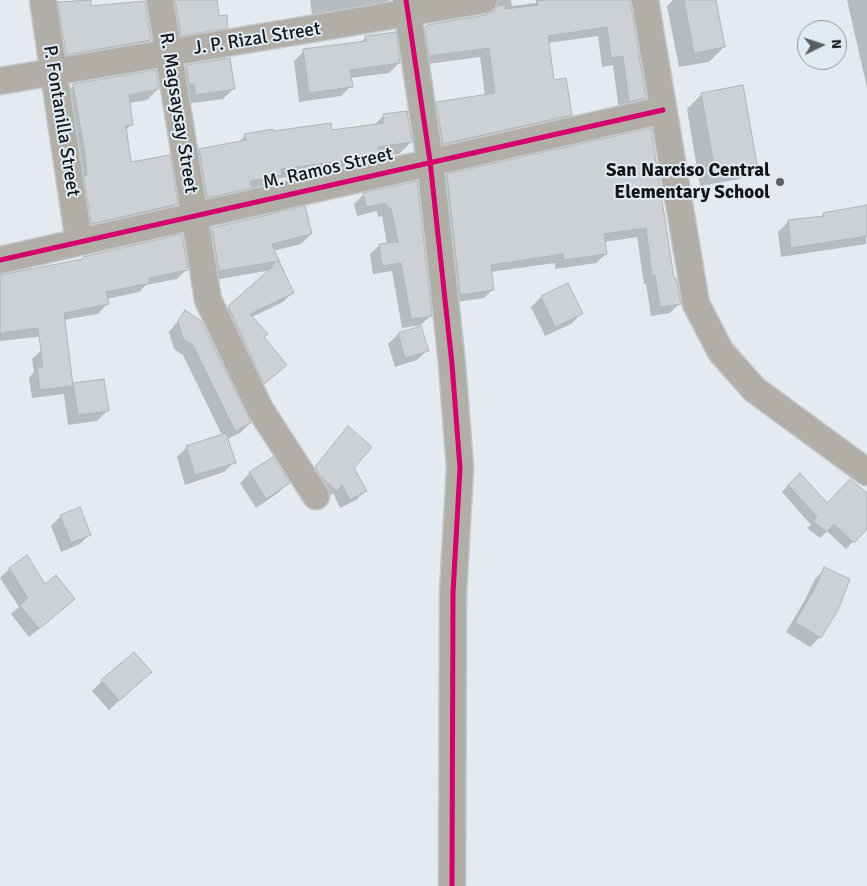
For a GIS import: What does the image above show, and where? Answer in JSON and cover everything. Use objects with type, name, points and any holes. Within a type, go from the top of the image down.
[{"type":"street","name":"P. Fontanilla Street","points":[[43,0],[79,242]]},
{"type":"street","name":"R. Magsaysay Street","points":[[160,0],[208,300],[260,409],[316,496]]},
{"type":"street","name":"J. P. Rizal Street","points":[[0,81],[169,53],[407,7],[484,0]]},
{"type":"street","points":[[646,0],[696,304],[721,352],[755,390],[867,472]]},
{"type":"street","points":[[407,7],[430,161],[443,276],[460,468],[453,593],[452,886]]},
{"type":"street","name":"M. Ramos Street","points":[[0,260],[430,161],[663,110]]},
{"type":"building","points":[[91,0],[91,6],[145,1],[151,40],[66,55],[58,2]]},
{"type":"building","points":[[175,0],[217,0],[219,16],[227,15],[228,28],[181,36]]},
{"type":"building","points":[[630,0],[646,98],[629,102],[623,56],[611,58],[607,27],[548,36],[554,80],[566,78],[572,115],[443,144],[436,102],[495,93],[489,48],[429,56],[425,28],[427,25],[486,15],[493,12],[498,6],[505,5],[505,9],[538,5],[537,1]]},
{"type":"building","points":[[684,0],[716,0],[725,47],[694,53]]},
{"type":"building","points":[[396,32],[400,63],[350,70],[353,87],[309,93],[303,49],[366,41],[365,36]]},
{"type":"building","points":[[230,58],[235,89],[195,95],[194,84],[189,84],[186,65]]},
{"type":"building","points":[[156,70],[159,89],[129,95],[133,125],[126,126],[131,162],[170,155],[178,204],[91,224],[84,176],[87,175],[85,154],[73,84]]},
{"type":"building","points":[[743,85],[757,164],[715,172],[701,93]]},
{"type":"building","points":[[407,111],[412,142],[378,147],[380,159],[357,164],[356,159],[281,169],[282,175],[250,181],[252,188],[207,198],[199,149],[246,140],[244,134],[273,129],[273,131],[331,123],[332,130],[384,123],[383,114]]},
{"type":"building","points":[[651,128],[674,278],[676,278],[681,304],[660,307],[655,275],[652,276],[646,228],[604,234],[607,254],[564,260],[563,254],[491,265],[494,290],[460,295],[447,174]]},
{"type":"building","points":[[417,181],[432,316],[411,319],[401,263],[382,266],[379,244],[398,242],[391,208],[388,208],[386,203],[366,207],[363,193]]},
{"type":"building","points":[[867,205],[867,236],[791,248],[788,220],[824,216],[823,213]]},
{"type":"building","points":[[305,206],[312,234],[272,244],[279,261],[219,271],[212,228]]},
{"type":"building","points":[[182,234],[188,270],[149,278],[150,283],[106,292],[109,304],[64,313],[73,386],[40,390],[37,367],[43,367],[38,328],[0,333],[0,275],[83,259],[83,257]]},
{"type":"building","points":[[279,261],[294,293],[250,314],[268,334],[264,337],[287,365],[264,384],[228,306]]},
{"type":"building","points":[[568,283],[583,314],[555,327],[541,296]]},
{"type":"building","points":[[185,310],[201,321],[251,423],[235,431],[193,345],[183,339],[178,321]]},
{"type":"building","points":[[421,326],[429,351],[405,358],[398,333]]},
{"type":"building","points":[[104,379],[109,411],[78,415],[73,383]]},
{"type":"building","points":[[348,426],[372,447],[354,468],[367,491],[350,500],[342,485],[337,491],[321,477],[315,467]]},
{"type":"building","points":[[226,433],[236,463],[195,475],[186,446]]},
{"type":"building","points":[[273,457],[290,483],[266,499],[249,472]]},
{"type":"building","points":[[800,473],[827,503],[850,479],[867,493],[867,529],[854,543],[834,524],[827,532],[813,521],[817,517],[788,485]]},
{"type":"building","points":[[80,507],[91,535],[71,543],[60,515]]},
{"type":"building","points":[[27,555],[45,584],[56,575],[75,599],[39,629],[20,605],[28,598],[9,568]]},
{"type":"building","points":[[824,567],[850,579],[838,610],[821,638],[795,622],[815,588]]},
{"type":"building","points":[[134,652],[152,672],[119,701],[101,680]]},
{"type":"cycle path","points":[[406,0],[430,161],[452,364],[460,468],[453,593],[452,886]]},
{"type":"cycle path","points":[[0,260],[663,110]]},
{"type":"place","name":"San Narciso Central Elementary School","points":[[780,182]]}]
